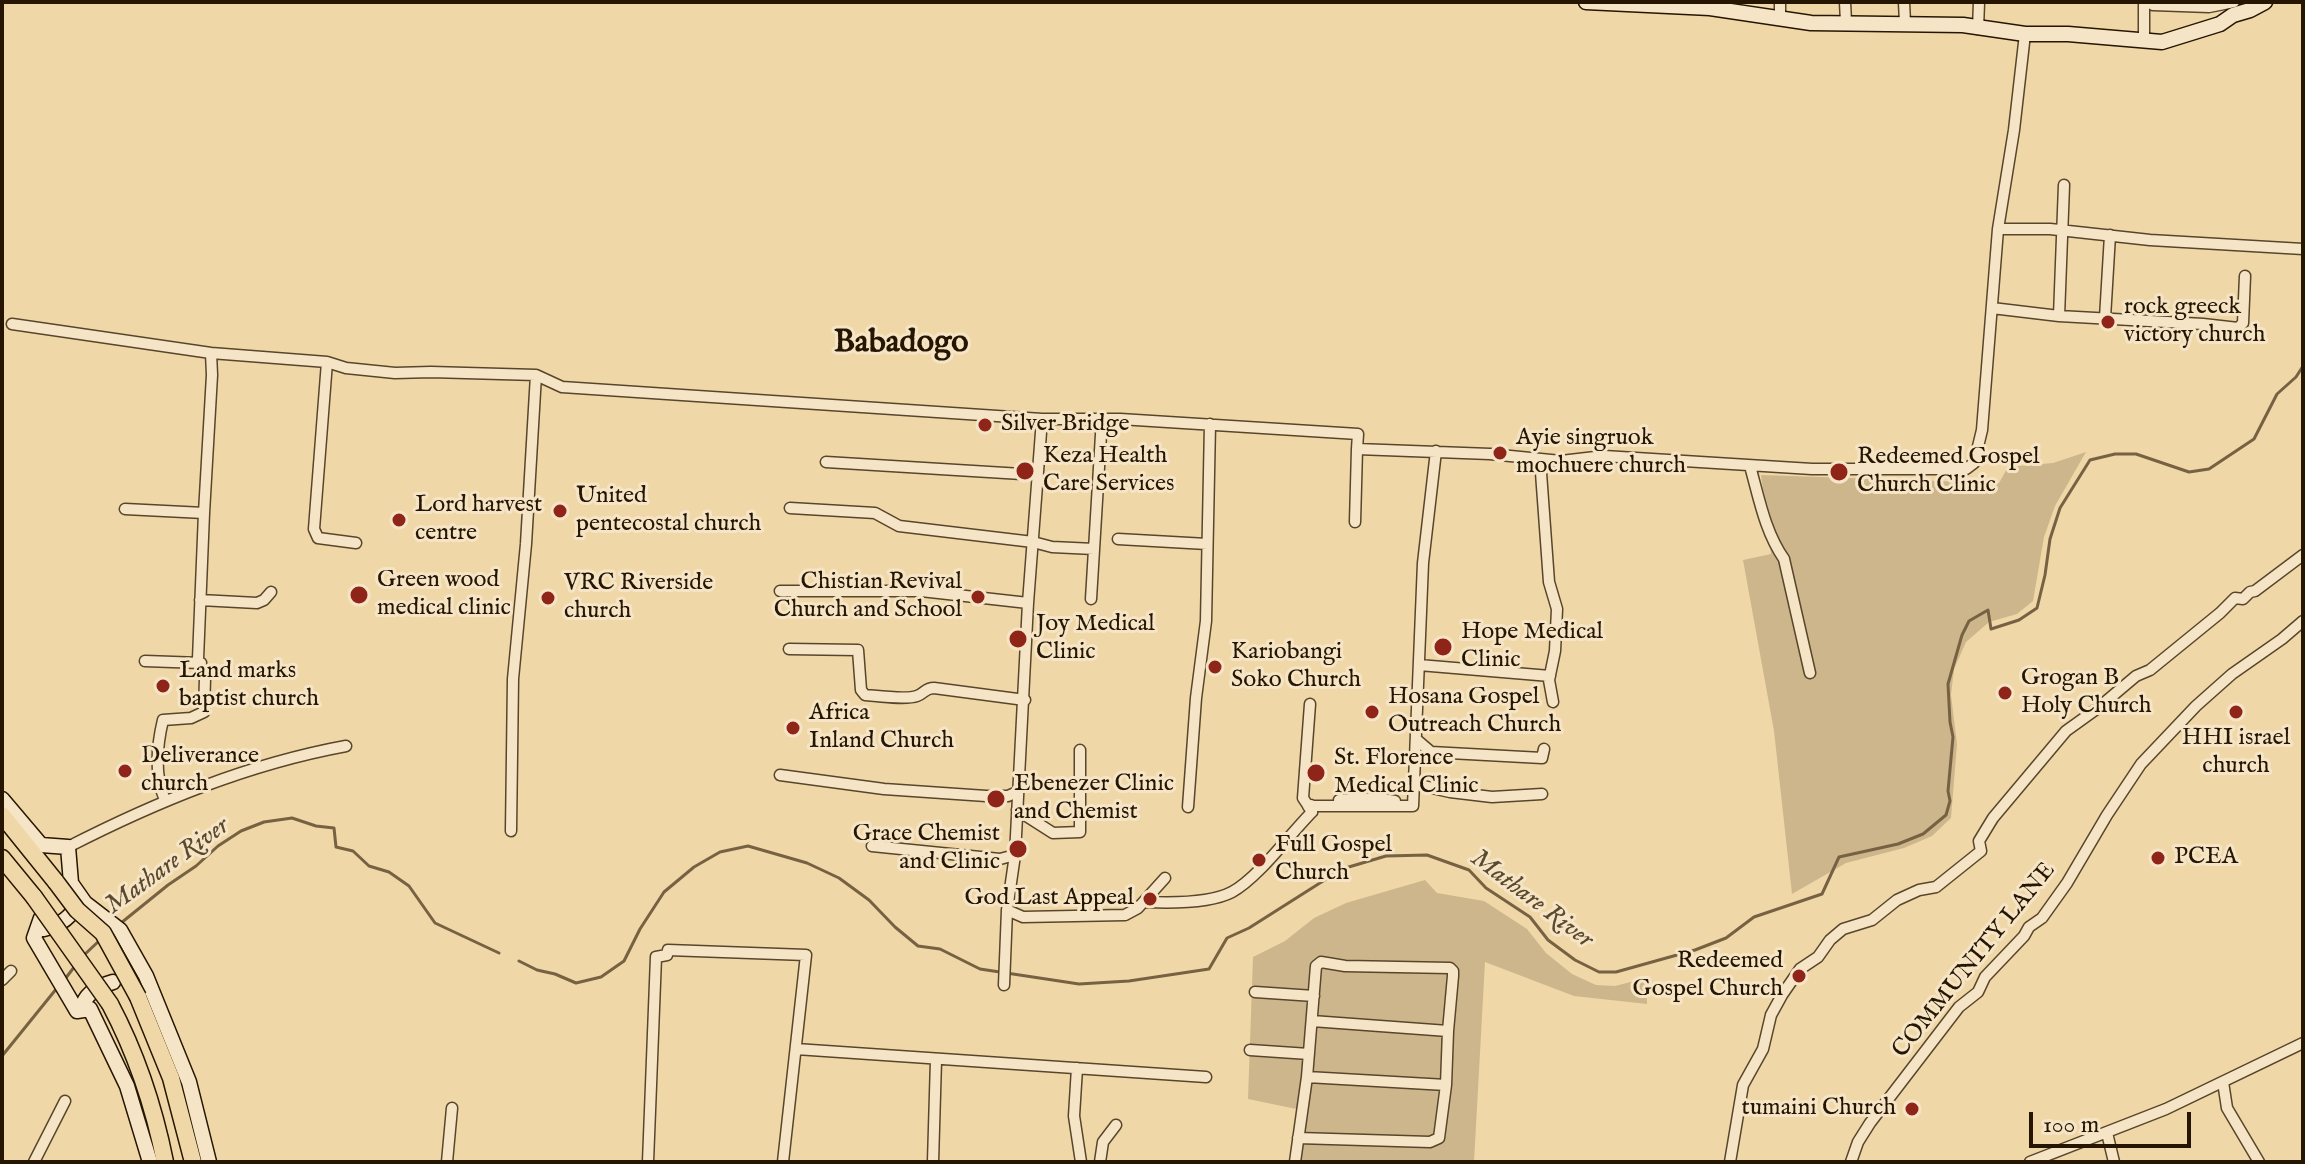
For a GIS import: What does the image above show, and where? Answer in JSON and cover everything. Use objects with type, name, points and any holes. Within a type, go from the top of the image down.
[{"type":"main road","points":[[2,815],[77,910],[103,933],[121,962],[149,1019],[171,1078],[193,1162]]},
{"type":"main road","points":[[2,858],[52,922],[122,1026],[145,1084],[165,1162]]},
{"type":"street","points":[[1586,2],[1710,8],[1811,23],[1963,25],[2025,34],[2068,34],[2162,42],[2220,24],[2265,2]]},
{"type":"street","points":[[1780,2],[1780,18]]},
{"type":"street","points":[[1845,2],[1846,22]]},
{"type":"street","points":[[1904,2],[1905,23]]},
{"type":"street","points":[[1978,29],[1979,2]]},
{"type":"street","points":[[2144,40],[2147,2],[2153,5],[2209,7],[2234,2]]},
{"type":"street","points":[[1357,449],[1490,454],[1561,461],[1604,456],[1812,469],[1966,469],[1974,463],[1982,430],[1998,229],[2025,34]]},
{"type":"street","points":[[2059,316],[2064,185]]},
{"type":"street","points":[[1998,229],[2062,230],[2150,240],[2303,249]]},
{"type":"street","points":[[2105,318],[2110,235]]},
{"type":"street","points":[[1992,308],[2059,316],[2240,327],[2245,276]]},
{"type":"street","points":[[12,324],[211,353],[327,362],[346,368],[395,373],[536,375],[562,387],[1042,419],[1102,418],[1358,434],[1355,522]]},
{"type":"street","points":[[165,800],[160,790],[158,762],[158,740],[163,720],[191,718],[204,712],[205,678],[198,659],[211,353]]},
{"type":"street","points":[[327,362],[314,529],[318,538],[356,543]]},
{"type":"street","points":[[511,831],[513,679],[526,544],[536,375]]},
{"type":"street","points":[[1091,599],[1102,418]]},
{"type":"street","points":[[1004,983],[1042,419]]},
{"type":"street","points":[[1188,807],[1196,698],[1206,621],[1210,424]]},
{"type":"street","points":[[1310,809],[1413,806],[1423,563],[1436,451]]},
{"type":"street","points":[[1540,459],[1549,582],[1557,609],[1550,676],[1553,702]]},
{"type":"street","points":[[826,462],[1038,475]]},
{"type":"street","points":[[1750,466],[1768,530],[1784,559],[1810,673]]},
{"type":"street","points":[[790,508],[875,513],[899,526],[1052,547],[1094,549]]},
{"type":"street","points":[[125,509],[204,513]]},
{"type":"street","points":[[1118,539],[1207,544]]},
{"type":"street","points":[[1730,1162],[1743,1085],[1763,1049],[1776,1005],[1800,969],[1818,957],[1843,929],[1872,920],[1897,900],[1919,890],[1936,887],[1967,863],[1981,851],[1979,841],[1993,818],[2066,731],[2136,676],[2150,670],[2235,598],[2243,599],[2303,555]]},
{"type":"street","points":[[780,591],[921,591],[1028,603]]},
{"type":"street","points":[[200,600],[257,603],[271,592]]},
{"type":"street","name":"COMMUNITY LANE","points":[[1851,1162],[1858,1142],[1870,1123],[1959,1007],[1978,992],[1985,977],[2051,906],[2141,764],[2196,706],[2232,674],[2303,621]]},
{"type":"street","points":[[789,649],[858,650],[861,690],[865,695],[909,697],[934,688],[1025,700]]},
{"type":"street","points":[[145,661],[201,663]]},
{"type":"street","points":[[1419,665],[1550,676]]},
{"type":"street","points":[[1310,704],[1303,798],[1310,809]]},
{"type":"street","points":[[1417,740],[1431,752],[1542,758],[1544,749]]},
{"type":"street","points":[[2,799],[41,845],[68,847],[165,800],[304,754],[346,746]]},
{"type":"street","points":[[1017,810],[1053,833],[1080,832],[1080,750]]},
{"type":"street","points":[[780,775],[884,789],[986,796],[1008,796],[1017,792]]},
{"type":"street","points":[[1414,784],[1492,797],[1542,794]]},
{"type":"street","points":[[1146,902],[1170,903],[1230,893],[1245,883],[1310,809],[1363,798],[1397,801]]},
{"type":"street","points":[[872,846],[1000,859],[1015,855]]},
{"type":"street","points":[[68,847],[71,883],[83,900],[120,930],[138,960],[167,1023],[189,1082],[209,1162]]},
{"type":"street","points":[[2,864],[41,918]]},
{"type":"street","points":[[1007,910],[1023,917],[1125,915],[1138,908],[1165,878]]},
{"type":"street","points":[[41,918],[37,929],[61,923],[83,900]]},
{"type":"street","points":[[41,918],[34,938],[84,1010],[127,1086],[150,1162]]},
{"type":"street","points":[[648,1162],[656,957],[667,955],[668,950],[806,955],[783,1162]]},
{"type":"street","points":[[1295,1162],[1298,1138],[1307,1077],[1316,966],[1321,962],[1345,966],[1450,968],[1453,976],[1446,1085],[1439,1138],[1434,1141],[1298,1138]]},
{"type":"street","points":[[2,980],[11,971]]},
{"type":"street","points":[[84,1010],[83,1001],[96,989],[113,982]]},
{"type":"street","points":[[1255,992],[1314,996]]},
{"type":"street","points":[[1312,1021],[1448,1031]]},
{"type":"street","points":[[2030,1162],[2044,1160],[2107,1133],[2303,1043]]},
{"type":"street","points":[[796,1049],[1206,1077]]},
{"type":"street","points":[[1250,1050],[1309,1054]]},
{"type":"street","points":[[933,1162],[936,1060]]},
{"type":"street","points":[[1077,1068],[1074,1116],[1081,1162]]},
{"type":"street","points":[[1307,1077],[1446,1085]]},
{"type":"street","points":[[2223,1082],[2227,1108],[2259,1162]]},
{"type":"street","points":[[34,1162],[65,1101]]},
{"type":"street","points":[[447,1162],[452,1108]]},
{"type":"street","points":[[1100,1162],[1103,1142],[1116,1125]]},
{"type":"street","points":[[2107,1133],[2114,1162]]},
{"type":"shaded area","points":[[2086,452],[2055,506],[2044,537],[2033,601],[2017,614],[1989,622],[1966,642],[1954,669],[1951,695],[1957,744],[1951,818],[1932,836],[1904,848],[1846,863],[1792,894],[1774,731],[1743,560],[1771,554],[1761,475],[1999,483],[2008,467],[2053,463]]},
{"type":"shaded area","points":[[1425,880],[1437,893],[1484,901],[1527,929],[1546,953],[1572,974],[1596,985],[1615,986],[1646,978],[1647,1004],[1574,996],[1485,962],[1474,1162],[1292,1162],[1306,1111],[1248,1099],[1253,957],[1285,941],[1314,918],[1346,903]]},
{"type":"waterway","name":"Mathare River","points":[[519,961],[576,983],[601,977],[624,961],[664,892],[694,867],[720,852],[748,846],[807,863],[839,878],[869,900],[918,946],[940,949],[980,969],[1079,984],[1129,981],[1209,969],[1227,938],[1249,928],[1342,869],[1386,856],[1427,855],[1469,870],[1486,888],[1530,917],[1548,940],[1575,960],[1599,972],[1616,972],[1695,950],[1726,938],[1754,917],[1822,894],[1839,857],[1898,844],[1923,834],[1946,815],[1950,801],[1948,791],[1953,737],[1948,684],[1962,635],[1969,621],[1988,610],[1991,629],[2019,620],[2037,608],[2050,539],[2060,508],[2090,460],[2115,454],[2136,454],[2189,472],[2209,469],[2254,439],[2277,394],[2303,366]]},
{"type":"waterway","name":"Mathare River","points":[[121,923],[241,831],[264,822],[292,818],[334,828],[336,847],[353,851],[369,866],[389,872],[409,886],[435,923],[499,953]]},
{"type":"waterway","name":"Mathare River","points":[[82,957],[100,940]]},
{"type":"waterway","name":"Mathare River","points":[[65,979],[75,966]]},
{"type":"waterway","name":"Mathare River","points":[[2,1056],[57,988]]},
{"type":"place","name":"rock greeck victory church","points":[[2108,322]]},
{"type":"place","name":"Silver Bridge","points":[[985,425]]},
{"type":"place","name":"Ayie singruok mochuere church","points":[[1500,453]]},
{"type":"place","name":"Keza Health Care Services","points":[[1025,471]]},
{"type":"place","name":"Redeemed Gospel Church Clinic","points":[[1839,472]]},
{"type":"place","name":"United pentecostal church","points":[[560,511]]},
{"type":"place","name":"Lord harvest centre","points":[[399,520]]},
{"type":"place","name":"Green wood medical clinic","points":[[359,595]]},
{"type":"place","name":"Chistian Revival Church and School","points":[[978,597]]},
{"type":"place","name":"VRC Riverside church","points":[[548,598]]},
{"type":"place","name":"Joy Medical Clinic","points":[[1018,639]]},
{"type":"place","name":"Hope Medical Clinic","points":[[1443,647]]},
{"type":"place","name":"Kariobangi Soko Church","points":[[1215,667]]},
{"type":"place","name":"Land marks baptist church","points":[[163,686]]},
{"type":"place","name":"Grogan B Holy Church","points":[[2005,693]]},
{"type":"place","name":"Hosana Gospel Outreach Church","points":[[1372,712]]},
{"type":"place","name":"HHI israel church","points":[[2236,712]]},
{"type":"place","name":"Africa Inland Church","points":[[793,728]]},
{"type":"place","name":"Deliverance church","points":[[125,771]]},
{"type":"place","name":"St. Florence Medical Clinic","points":[[1316,773]]},
{"type":"place","name":"Ebenezer Clinic and Chemist","points":[[996,799]]},
{"type":"place","name":"Grace Chemist and Clinic","points":[[1018,849]]},
{"type":"place","name":"PCEA","points":[[2158,858]]},
{"type":"place","name":"Full Gospel Church","points":[[1259,860]]},
{"type":"place","name":"God Last Appeal","points":[[1150,899]]},
{"type":"place","name":"Redeemed Gospel Church","points":[[1799,976]]},
{"type":"place","name":"tumaini Church","points":[[1912,1109]]},
{"type":"district","name":"Babadogo","points":[[901,344]]}]
